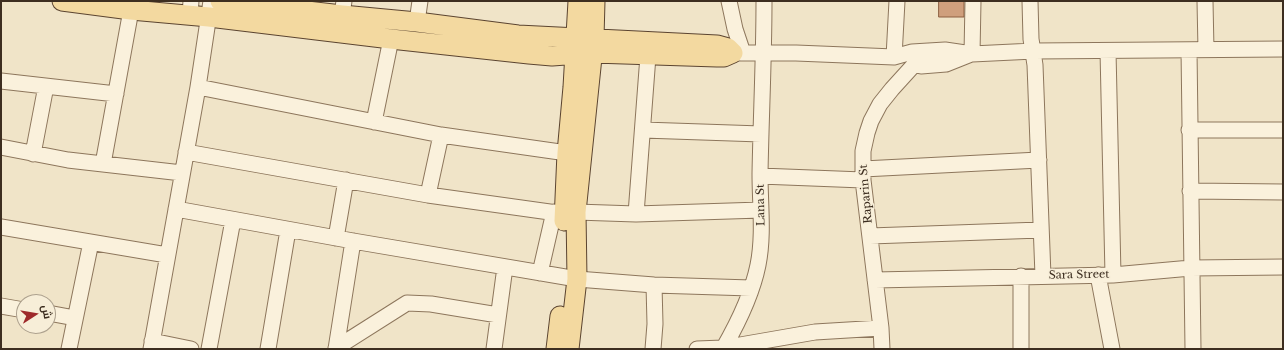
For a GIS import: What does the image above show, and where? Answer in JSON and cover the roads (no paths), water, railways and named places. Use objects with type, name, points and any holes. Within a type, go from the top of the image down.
[{"type":"main road","points":[[62,1],[131,10],[191,8],[210,9],[391,39],[552,56],[584,46],[717,45],[738,53]]},
{"type":"main road","points":[[220,1],[343,8],[418,22],[518,35],[648,56],[724,57],[738,53]]},
{"type":"main road","points":[[565,213],[584,46],[578,1]]},
{"type":"main road","points":[[569,349],[570,278],[565,213],[567,153],[584,46],[595,1]]},
{"type":"main road","points":[[556,349],[570,278]]},
{"type":"street","points":[[418,22],[420,1]]},
{"type":"street","points":[[726,1],[735,29],[738,53],[796,53],[894,57],[912,52],[945,50],[972,54],[1034,51],[1283,49]]},
{"type":"street","name":"Lana St","points":[[723,349],[735,327],[752,288],[758,267],[760,252],[760,176],[764,54],[764,1]]},
{"type":"street","points":[[894,57],[897,1]]},
{"type":"street","points":[[972,54],[973,1]]},
{"type":"street","points":[[1030,1],[1034,51],[1043,276]]},
{"type":"street","points":[[1204,1],[1206,50]]},
{"type":"street","points":[[191,349],[151,345],[198,87],[210,9]]},
{"type":"street","points":[[103,164],[131,10]]},
{"type":"street","points":[[374,122],[391,39]]},
{"type":"street","name":"Raparin St","points":[[882,349],[881,328],[863,174],[863,151],[871,121],[884,99],[912,67],[945,50]]},
{"type":"street","points":[[1189,50],[1193,349]]},
{"type":"street","points":[[1108,51],[1113,275]]},
{"type":"street","points":[[894,57],[912,67],[946,64],[972,54]]},
{"type":"street","points":[[636,214],[648,56]]},
{"type":"street","points":[[1,81],[116,94]]},
{"type":"street","points":[[33,154],[46,86]]},
{"type":"street","points":[[198,87],[441,135],[567,153]]},
{"type":"street","points":[[643,130],[761,134]]},
{"type":"street","points":[[1189,130],[1283,130]]},
{"type":"street","points":[[428,195],[441,135]]},
{"type":"street","points":[[1,147],[68,160],[182,173]]},
{"type":"street","points":[[186,152],[428,195],[565,213],[636,214],[761,210]]},
{"type":"street","points":[[760,176],[863,174],[1039,160]]},
{"type":"street","points":[[336,238],[346,180]]},
{"type":"street","points":[[1190,191],[1283,192]]},
{"type":"street","points":[[176,209],[288,230],[570,278],[654,285],[752,288]]},
{"type":"street","points":[[540,273],[565,213]]},
{"type":"street","points":[[209,349],[233,220]]},
{"type":"street","points":[[1,227],[167,255]]},
{"type":"street","points":[[268,349],[288,230]]},
{"type":"street","points":[[870,236],[1041,230]]},
{"type":"street","points":[[337,349],[353,241]]},
{"type":"street","points":[[68,349],[91,242]]},
{"type":"street","name":"Sara Street","points":[[875,280],[1113,275],[1191,268],[1283,267]]},
{"type":"street","points":[[494,349],[505,268]]},
{"type":"street","points":[[1098,275],[1112,349]]},
{"type":"street","points":[[1020,349],[1021,276]]},
{"type":"street","points":[[653,349],[655,324],[654,285]]},
{"type":"street","points":[[337,349],[407,303],[431,304],[498,315]]},
{"type":"street","points":[[1,306],[16,309]]},
{"type":"street","points":[[56,314],[75,318]]},
{"type":"street","points":[[697,349],[723,349],[816,332],[881,328]]}]
